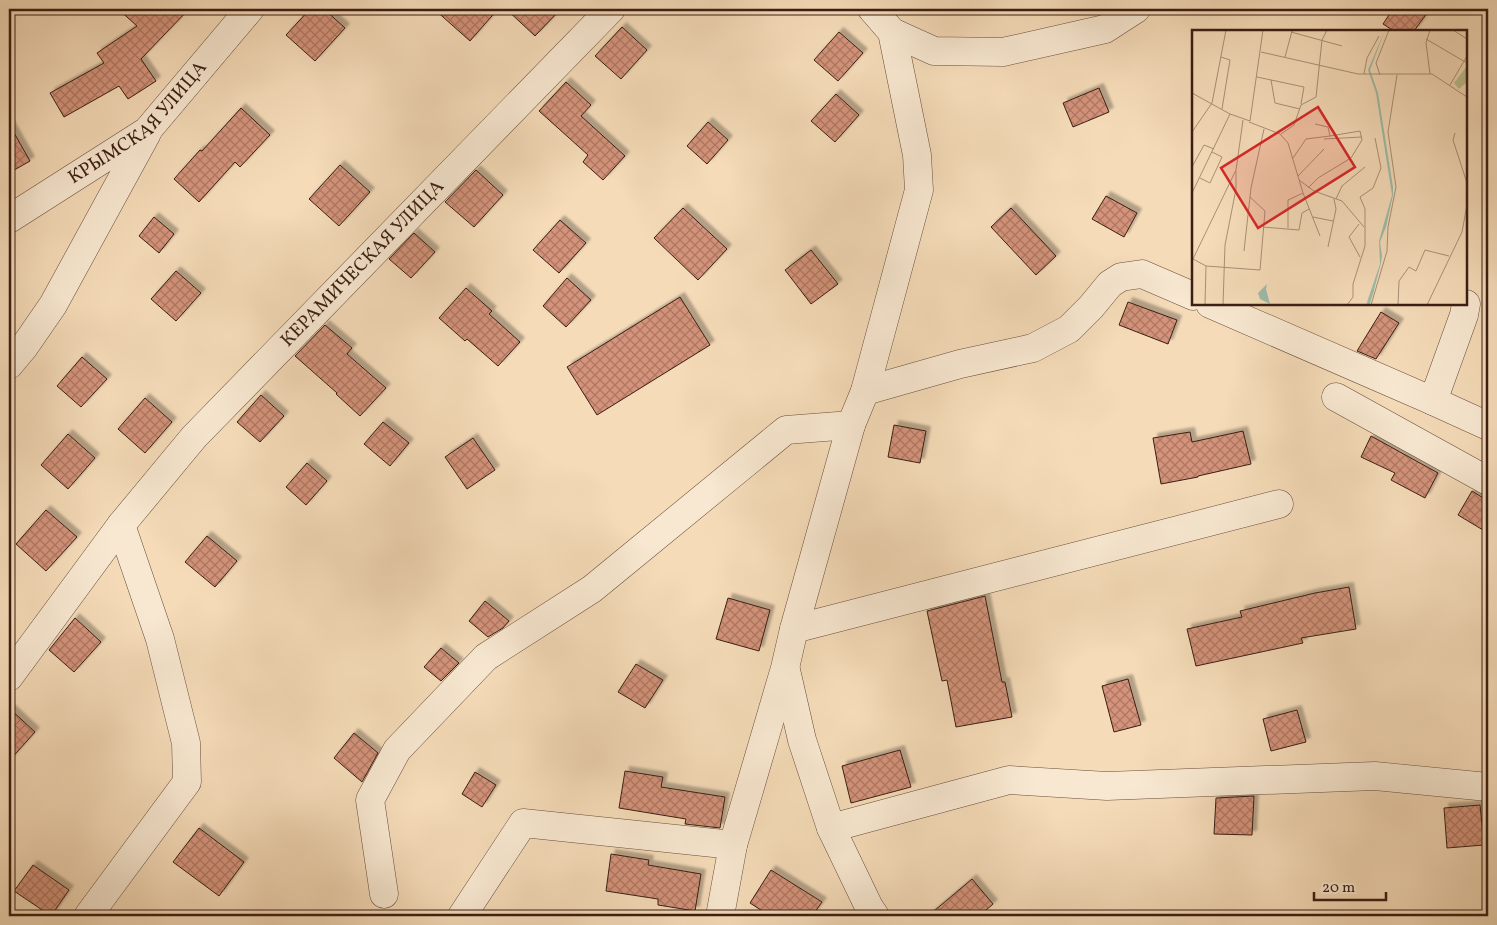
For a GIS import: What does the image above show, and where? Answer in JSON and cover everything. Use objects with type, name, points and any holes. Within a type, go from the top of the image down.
[{"type":"street","name":"КРЫМСКАЯ УЛИЦА","points":[[9,219],[147,132],[250,9]]},
{"type":"street","name":"КЕРАМИЧЕСКАЯ УЛИЦА","points":[[9,676],[121,525],[194,437],[612,9]]},
{"type":"street","points":[[886,18],[934,51],[1003,52],[1105,29],[1136,9]]},
{"type":"street","points":[[720,916],[733,845],[785,668],[794,629],[851,425],[865,391],[919,190],[917,155],[886,18]]},
{"type":"street","points":[[9,365],[53,305],[147,132]]},
{"type":"street","points":[[865,391],[960,364],[1033,348],[1069,329],[1110,284],[1121,277],[1142,274],[1192,296]]},
{"type":"street","points":[[1212,305],[1488,426]]},
{"type":"street","points":[[1433,401],[1464,315],[1466,305]]},
{"type":"street","points":[[1336,397],[1488,481]]},
{"type":"street","points":[[384,894],[370,800],[398,750],[486,657],[592,589],[786,430],[851,425]]},
{"type":"street","points":[[794,629],[1279,504]]},
{"type":"street","points":[[88,916],[187,782],[186,743],[160,639],[121,525]]},
{"type":"street","points":[[785,668],[802,740],[831,828],[875,916]]},
{"type":"street","points":[[831,828],[1009,780],[1107,786],[1374,776],[1488,787]]},
{"type":"street","points":[[462,916],[523,823],[733,845]]},
{"type":"building","points":[[118,9],[189,9],[141,59],[156,81],[128,99],[119,86],[64,117],[50,93],[104,63],[97,53],[137,26]]},
{"type":"building","points":[[310,9],[324,9],[345,28],[315,61],[286,35]]},
{"type":"building","points":[[434,9],[498,9],[470,41]]},
{"type":"building","points":[[506,9],[561,9],[535,36]]},
{"type":"building","points":[[1393,9],[1430,9],[1415,30],[1392,30],[1383,24]]},
{"type":"building","points":[[622,27],[647,50],[621,79],[595,56]]},
{"type":"building","points":[[839,32],[863,53],[838,81],[814,60]]},
{"type":"building","points":[[566,82],[591,105],[581,116],[625,156],[603,180],[583,162],[588,155],[539,111]]},
{"type":"building","points":[[1099,88],[1109,112],[1073,127],[1063,103]]},
{"type":"building","points":[[836,94],[859,115],[835,142],[811,121]]},
{"type":"building","points":[[241,108],[270,135],[240,167],[235,162],[199,202],[174,179]]},
{"type":"building","points":[[708,122],[728,140],[707,164],[687,146]]},
{"type":"building","points":[[9,124],[30,161],[9,173]]},
{"type":"building","points":[[340,165],[370,192],[339,226],[309,199]]},
{"type":"building","points":[[476,170],[503,195],[474,227],[445,202]]},
{"type":"building","points":[[1106,196],[1137,213],[1124,237],[1092,219]]},
{"type":"building","points":[[683,208],[727,249],[698,280],[654,238]]},
{"type":"building","points":[[1011,208],[1056,256],[1036,275],[991,227]]},
{"type":"building","points":[[154,217],[174,234],[159,253],[139,236]]},
{"type":"building","points":[[560,220],[586,243],[559,273],[533,250]]},
{"type":"building","points":[[414,233],[435,252],[411,278],[389,259]]},
{"type":"building","points":[[811,250],[838,284],[811,304],[785,270]]},
{"type":"building","points":[[176,271],[201,293],[176,321],[151,299]]},
{"type":"building","points":[[567,278],[591,300],[566,327],[543,306]]},
{"type":"building","points":[[466,288],[492,311],[489,314],[520,342],[498,366],[439,318]]},
{"type":"building","points":[[680,297],[710,345],[597,415],[567,367]]},
{"type":"building","points":[[1128,302],[1177,320],[1168,344],[1119,325]]},
{"type":"building","points":[[1381,312],[1399,323],[1376,359],[1357,351]]},
{"type":"building","points":[[325,325],[352,348],[347,354],[386,388],[360,416],[295,356]]},
{"type":"building","points":[[82,357],[107,379],[81,407],[57,386]]},
{"type":"building","points":[[261,395],[284,416],[260,442],[237,422]]},
{"type":"building","points":[[145,398],[172,422],[145,453],[118,429]]},
{"type":"building","points":[[383,422],[409,443],[390,466],[364,444]]},
{"type":"building","points":[[894,425],[926,431],[920,463],[888,457]]},
{"type":"building","points":[[1243,431],[1251,464],[1161,484],[1153,438],[1190,432],[1192,442]]},
{"type":"building","points":[[68,434],[95,458],[68,489],[41,465]]},
{"type":"building","points":[[1371,436],[1438,473],[1425,498],[1391,480],[1395,473],[1361,457]]},
{"type":"building","points":[[473,438],[495,470],[467,489],[445,457]]},
{"type":"building","points":[[307,463],[327,481],[306,505],[286,487]]},
{"type":"building","points":[[1472,491],[1488,501],[1488,533],[1458,515]]},
{"type":"building","points":[[46,510],[77,537],[46,571],[16,544]]},
{"type":"building","points":[[207,536],[237,561],[215,587],[185,562]]},
{"type":"building","points":[[1349,587],[1356,629],[1301,638],[1303,643],[1196,666],[1187,629],[1242,617],[1240,611]]},
{"type":"building","points":[[985,596],[1002,682],[1005,682],[1012,717],[956,727],[947,680],[942,681],[927,611]]},
{"type":"building","points":[[728,598],[770,610],[759,651],[716,639]]},
{"type":"building","points":[[485,601],[509,621],[503,628],[488,637],[469,621]]},
{"type":"building","points":[[75,618],[101,642],[74,672],[49,650]]},
{"type":"building","points":[[441,648],[459,663],[441,681],[424,667]]},
{"type":"building","points":[[636,664],[663,680],[645,708],[618,692]]},
{"type":"building","points":[[1128,679],[1141,725],[1114,732],[1102,686]]},
{"type":"building","points":[[9,708],[35,732],[9,761]]},
{"type":"building","points":[[1297,710],[1306,742],[1271,751],[1263,719]]},
{"type":"building","points":[[354,733],[378,753],[362,782],[334,758]]},
{"type":"building","points":[[900,750],[911,787],[851,803],[842,766]]},
{"type":"building","points":[[625,771],[663,777],[661,787],[725,797],[720,828],[685,824],[686,819],[619,808]]},
{"type":"building","points":[[475,772],[496,785],[482,807],[462,794]]},
{"type":"building","points":[[1254,796],[1252,835],[1214,834],[1216,798]]},
{"type":"building","points":[[1480,805],[1484,845],[1447,848],[1444,808]]},
{"type":"building","points":[[199,828],[244,862],[219,896],[173,862]]},
{"type":"building","points":[[611,854],[649,860],[648,865],[701,874],[695,911],[658,905],[658,899],[606,891]]},
{"type":"building","points":[[33,865],[69,890],[51,916],[14,891]]},
{"type":"building","points":[[771,870],[822,902],[812,916],[770,916],[750,903]]},
{"type":"building","points":[[972,879],[993,904],[979,916],[928,916]]}]
